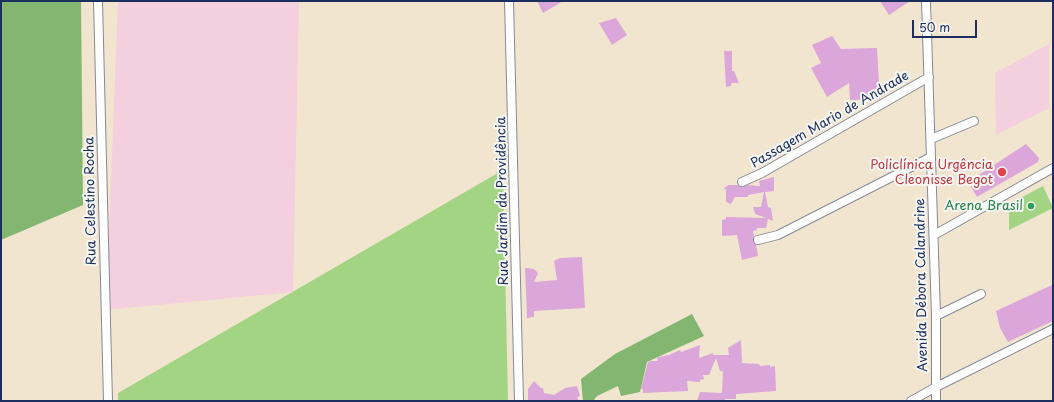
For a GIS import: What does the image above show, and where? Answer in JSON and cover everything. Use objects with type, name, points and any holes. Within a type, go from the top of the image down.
[{"type":"street","name":"Rua Celestino Rocha","points":[[98,1],[108,401]]},
{"type":"street","name":"Rua Jardim da Providência","points":[[509,1],[519,401]]},
{"type":"street","name":"Avenida Débora Calandrine","points":[[926,1],[934,235],[936,401]]},
{"type":"street","name":"Passagem Mario de Andrade","points":[[742,182],[762,174],[929,77]]},
{"type":"street","points":[[931,139],[974,121]]},
{"type":"street","points":[[758,240],[778,235],[932,157]]},
{"type":"street","points":[[934,235],[1053,168]]},
{"type":"street","points":[[936,316],[981,294]]},
{"type":"street","points":[[911,401],[1053,329]]},
{"type":"shaded area","points":[[118,1],[299,1],[293,292],[106,310]]},
{"type":"shaded area","points":[[1049,44],[1049,108],[996,135],[995,73]]},
{"type":"green space","points":[[1,1],[81,1],[83,205],[1,240]]},
{"type":"green space","points":[[503,170],[508,401],[118,401],[118,393]]},
{"type":"green space","name":"Arena Brasil","points":[[1043,186],[1053,208],[1009,230],[1009,204]]},
{"type":"green space","points":[[692,314],[704,336],[647,362],[640,392],[621,396],[618,386],[597,396],[593,401],[583,401],[581,379],[615,354]]},
{"type":"building","points":[[537,1],[563,1],[543,13]]},
{"type":"building","points":[[880,1],[910,1],[889,15]]},
{"type":"building","points":[[616,18],[627,35],[612,45],[599,23]]},
{"type":"building","points":[[832,36],[841,49],[877,48],[880,99],[850,100],[849,83],[827,97],[811,68],[821,63],[812,45]]},
{"type":"building","points":[[724,51],[732,51],[732,71],[734,71],[739,83],[731,83],[731,86],[726,87]]},
{"type":"building","name":"Policlínica Urgência Cleonisse Begot","points":[[1026,144],[1039,158],[1038,162],[977,197],[968,182]]},
{"type":"building","points":[[774,177],[774,191],[765,192],[768,207],[771,208],[773,221],[768,219],[766,228],[757,228],[757,230],[753,231],[753,241],[756,245],[758,256],[742,260],[737,235],[722,236],[722,220],[726,219],[726,217],[766,218],[755,214],[753,207],[761,207],[764,192],[748,195],[748,197],[735,197],[731,204],[726,202],[726,190],[724,188],[729,185],[738,185],[742,187],[748,185],[760,186],[759,181]]},
{"type":"building","points":[[582,257],[585,308],[534,311],[534,317],[527,318],[525,268],[534,269],[538,273],[534,282],[557,280],[554,261],[560,258]]},
{"type":"building","points":[[1052,285],[1053,321],[1008,342],[1000,328],[996,311]]},
{"type":"building","points":[[741,340],[742,363],[759,364],[760,366],[770,365],[770,367],[775,366],[776,391],[736,394],[736,399],[725,399],[725,401],[697,401],[700,392],[722,393],[723,371],[720,371],[716,358],[709,375],[703,375],[704,379],[700,380],[700,382],[687,381],[688,391],[643,393],[643,389],[641,389],[648,362],[658,361],[657,358],[659,357],[669,355],[680,350],[681,352],[700,345],[699,358],[713,353],[713,355],[729,355],[728,348]]},
{"type":"building","points":[[534,381],[541,388],[543,388],[544,393],[554,395],[565,388],[577,386],[580,396],[577,397],[579,401],[528,401],[528,389]]},
{"type":"place","name":"Policlínica Urgência Cleonisse Begot","points":[[1002,172]]},
{"type":"place","name":"Arena Brasil","points":[[1031,206]]}]
